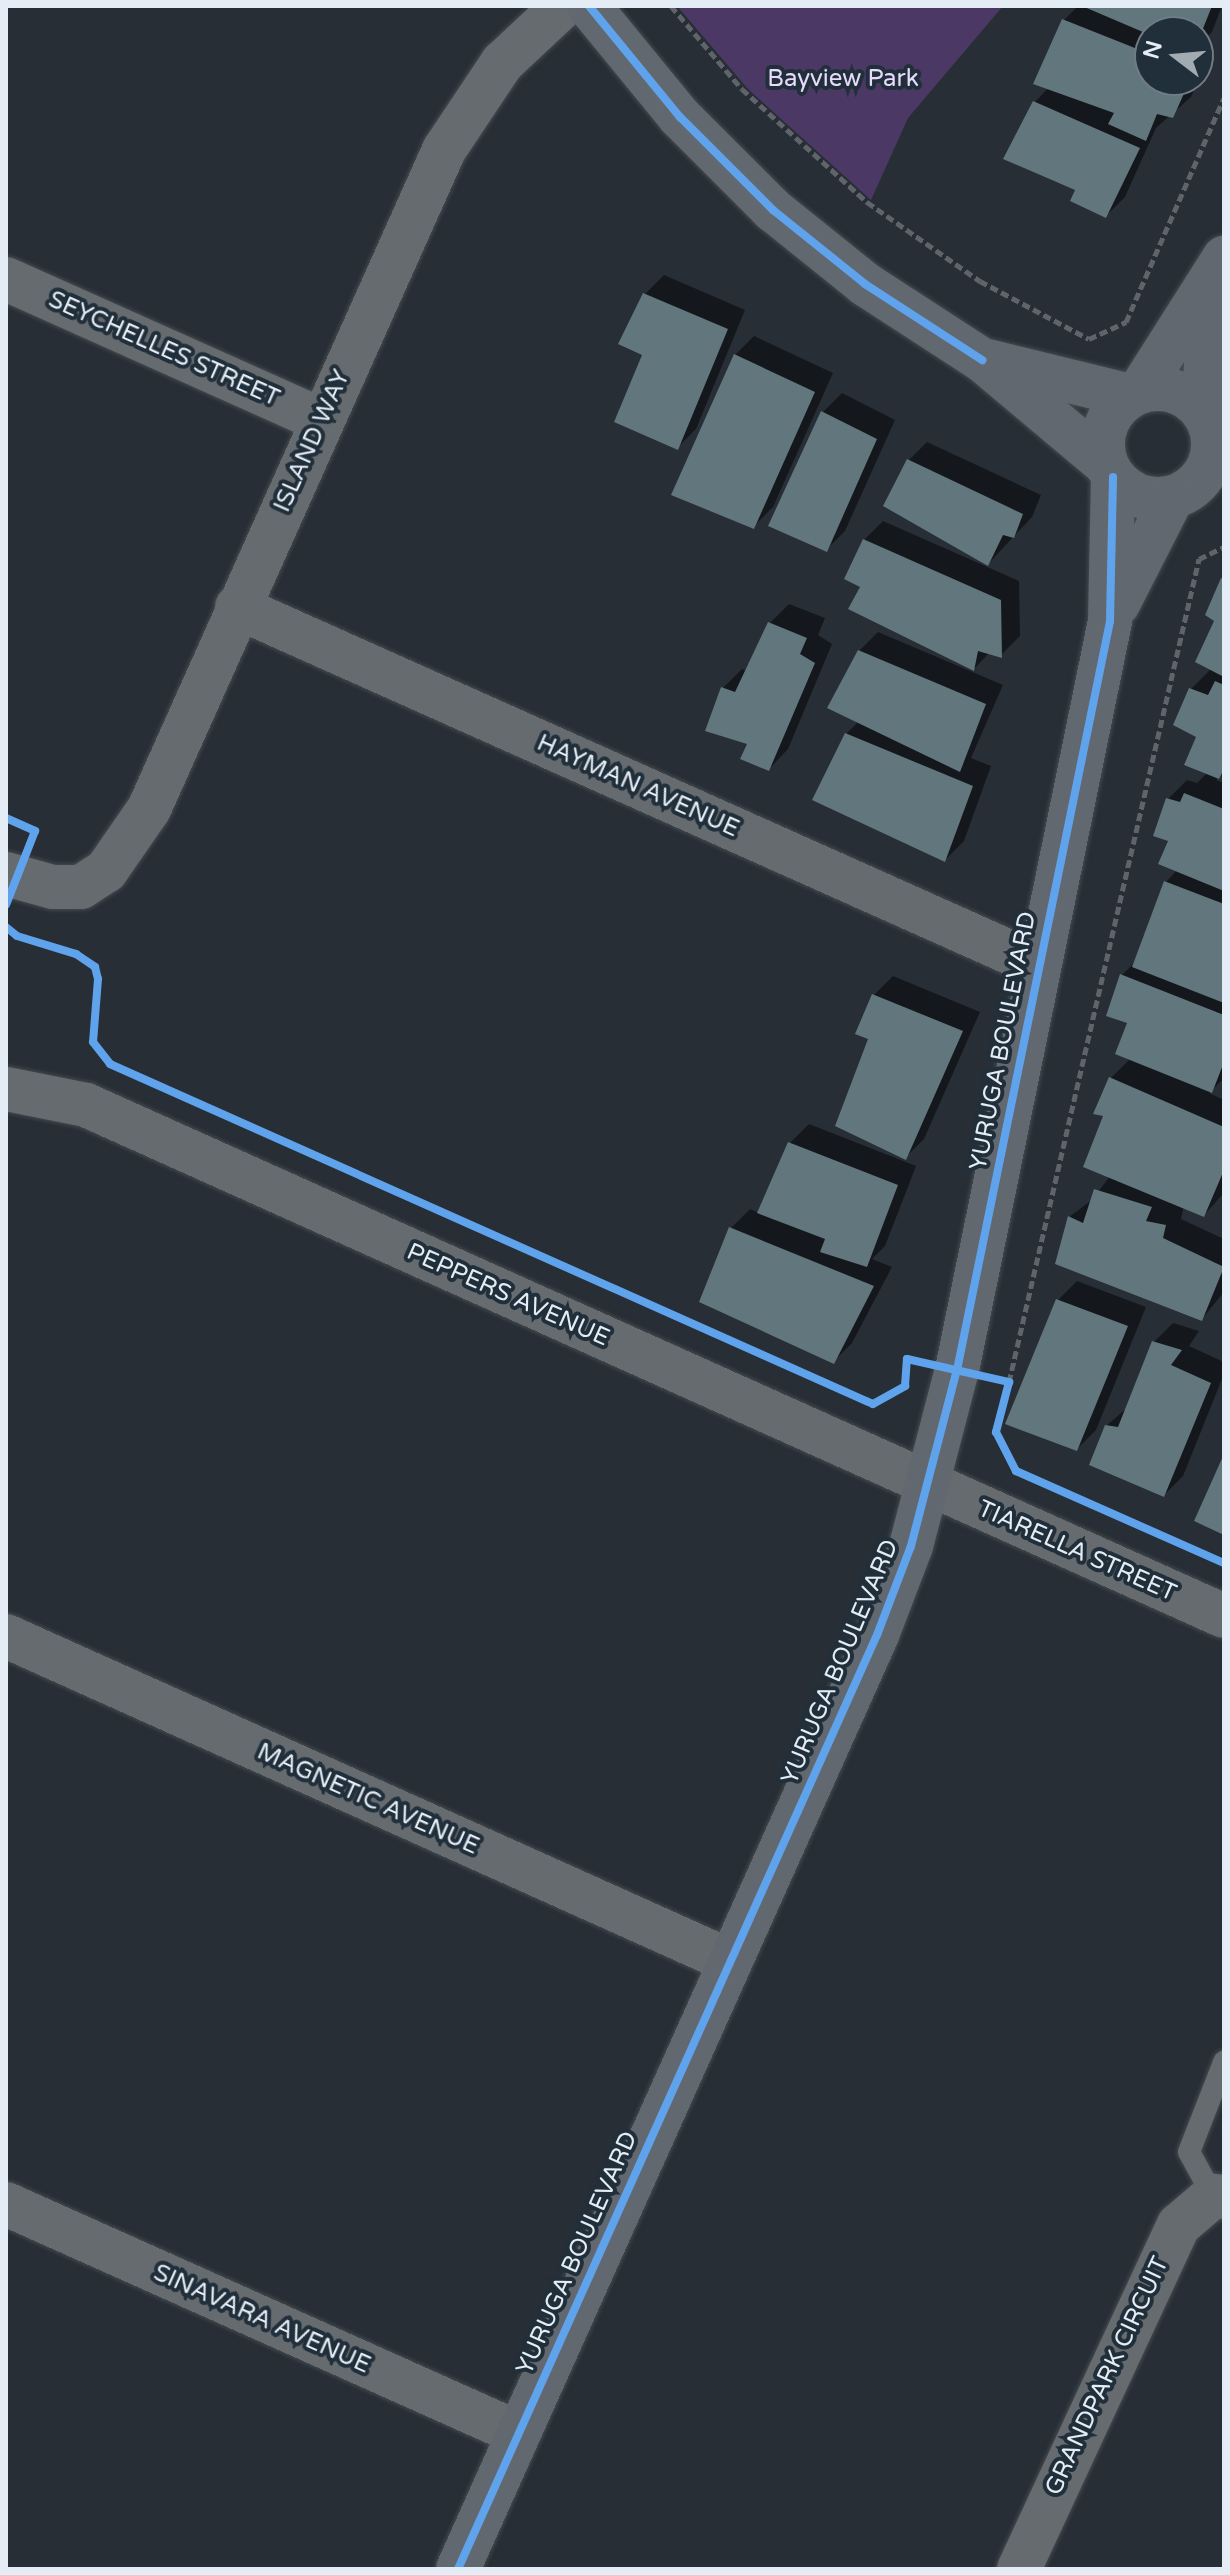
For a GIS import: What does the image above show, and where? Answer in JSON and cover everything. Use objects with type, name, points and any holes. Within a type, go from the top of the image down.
[{"type":"street","name":"ISLAND WAY","points":[[6,874],[53,887],[81,887],[106,871],[149,809],[444,150],[502,63],[563,6]]},
{"type":"street","points":[[589,6],[671,107],[773,210],[865,284],[982,360],[1139,497],[1224,501]]},
{"type":"street","points":[[1109,470],[1104,433],[1109,418],[1134,394],[1224,261]]},
{"type":"street","points":[[1175,497],[1204,475],[1211,459],[1213,425],[1206,359],[1224,261]]},
{"type":"street","name":"SEYCHELLES STREET","points":[[6,279],[321,420]]},
{"type":"street","points":[[982,360],[1134,394],[1175,391],[1213,425]]},
{"type":"street","name":"YURUGA BOULEVARD","points":[[458,2569],[889,1608],[931,1483],[1110,621],[1109,470]]},
{"type":"street","name":"YURUGA BOULEVARD","points":[[1110,621],[1175,497]]},
{"type":"street","name":"HAYMAN AVENUE","points":[[237,607],[1038,965]]},
{"type":"street","name":"PEPPERS AVENUE","points":[[6,1061],[56,1082],[86,1105]]},
{"type":"street","name":"PEPPERS AVENUE","points":[[6,1089],[86,1105],[931,1483]]},
{"type":"street","name":"TIARELLA STREET","points":[[931,1483],[1224,1616]]},
{"type":"street","name":"MAGNETIC AVENUE","points":[[6,1636],[730,1961]]},
{"type":"street","name":"GRANDPARK CIRCUIT","points":[[1019,2569],[1179,2225],[1218,2196]]},
{"type":"street","name":"SINAVARA AVENUE","points":[[6,2204],[518,2433]]},
{"type":"lane","name":"GRANDPARK CIRCUIT","points":[[1218,2196],[1189,2152],[1224,2062]]},
{"type":"path","points":[[671,6],[742,89],[867,202],[980,281],[1089,339],[1126,322],[1224,98]]},
{"type":"path","points":[[1009,1382],[1199,559],[1224,547]]},
{"type":"green space","name":"Bayview Park","points":[[677,6],[1003,6],[908,118],[871,200],[748,89]]},
{"type":"building","points":[[1082,6],[1212,6],[1208,16],[1134,16],[1134,28]]},
{"type":"building","points":[[1062,19],[1134,48],[1134,96],[1183,96],[1173,118],[1157,114],[1146,141],[1108,124],[1114,113],[1033,84]]},
{"type":"building","points":[[1033,101],[1140,148],[1106,218],[1070,201],[1075,190],[1003,159]]},
{"type":"building","points":[[643,293],[728,329],[678,450],[614,422],[642,355],[618,344]]},
{"type":"building","points":[[734,354],[815,392],[754,529],[671,495]]},
{"type":"building","points":[[821,411],[877,439],[827,552],[768,526]]},
{"type":"building","points":[[907,459],[1023,514],[1014,538],[1003,535],[988,566],[883,506]]},
{"type":"building","points":[[863,539],[1001,600],[1002,658],[978,651],[974,671],[848,609],[860,587],[844,579]]},
{"type":"building","points":[[1221,578],[1224,580],[1224,677],[1195,662],[1214,621],[1205,615]]},
{"type":"building","points":[[768,622],[807,638],[800,654],[815,663],[769,771],[740,759],[747,744],[705,731],[721,687],[735,692]]},
{"type":"building","points":[[858,650],[986,704],[960,772],[827,708]]},
{"type":"building","points":[[1215,681],[1224,685],[1224,769],[1219,779],[1184,765],[1196,737],[1173,725],[1189,688],[1208,695]]},
{"type":"building","points":[[845,733],[973,786],[945,862],[812,800]]},
{"type":"building","points":[[1184,793],[1224,809],[1224,891],[1158,864],[1168,841],[1153,836],[1166,798],[1180,802]]},
{"type":"building","points":[[1164,881],[1224,904],[1224,1003],[1132,967]]},
{"type":"building","points":[[1120,974],[1224,1015],[1224,1062],[1212,1093],[1115,1054],[1127,1023],[1106,1016]]},
{"type":"building","points":[[872,994],[963,1031],[906,1160],[835,1126],[868,1039],[855,1034]]},
{"type":"building","points":[[1109,1077],[1224,1127],[1224,1170],[1204,1217],[1083,1167],[1103,1116],[1093,1114]]},
{"type":"building","points":[[788,1142],[898,1185],[867,1267],[820,1252],[825,1239],[757,1213]]},
{"type":"building","points":[[1094,1189],[1152,1207],[1146,1221],[1166,1225],[1163,1238],[1224,1267],[1202,1321],[1055,1264],[1068,1216],[1083,1223]]},
{"type":"building","points":[[729,1227],[874,1286],[834,1364],[699,1302]]},
{"type":"building","points":[[1056,1299],[1128,1326],[1077,1451],[1005,1424]]},
{"type":"building","points":[[1152,1341],[1182,1350],[1171,1365],[1211,1383],[1164,1497],[1089,1465],[1105,1425],[1118,1427]]},
{"type":"building","points":[[1224,1454],[1224,1535],[1194,1521]]},
{"type":"cycle path","points":[[589,6],[680,117],[773,210],[865,284],[982,360]]},
{"type":"cycle path","points":[[458,2569],[877,1635],[911,1546],[957,1370],[1110,621],[1113,477]]},
{"type":"cycle path","points":[[6,818],[35,831],[6,905]]},
{"type":"cycle path","points":[[6,927],[17,936],[76,954],[95,967],[98,979],[93,1042],[110,1064],[873,1404],[905,1386],[907,1359],[1009,1382],[996,1432],[1016,1471],[1224,1563]]}]
